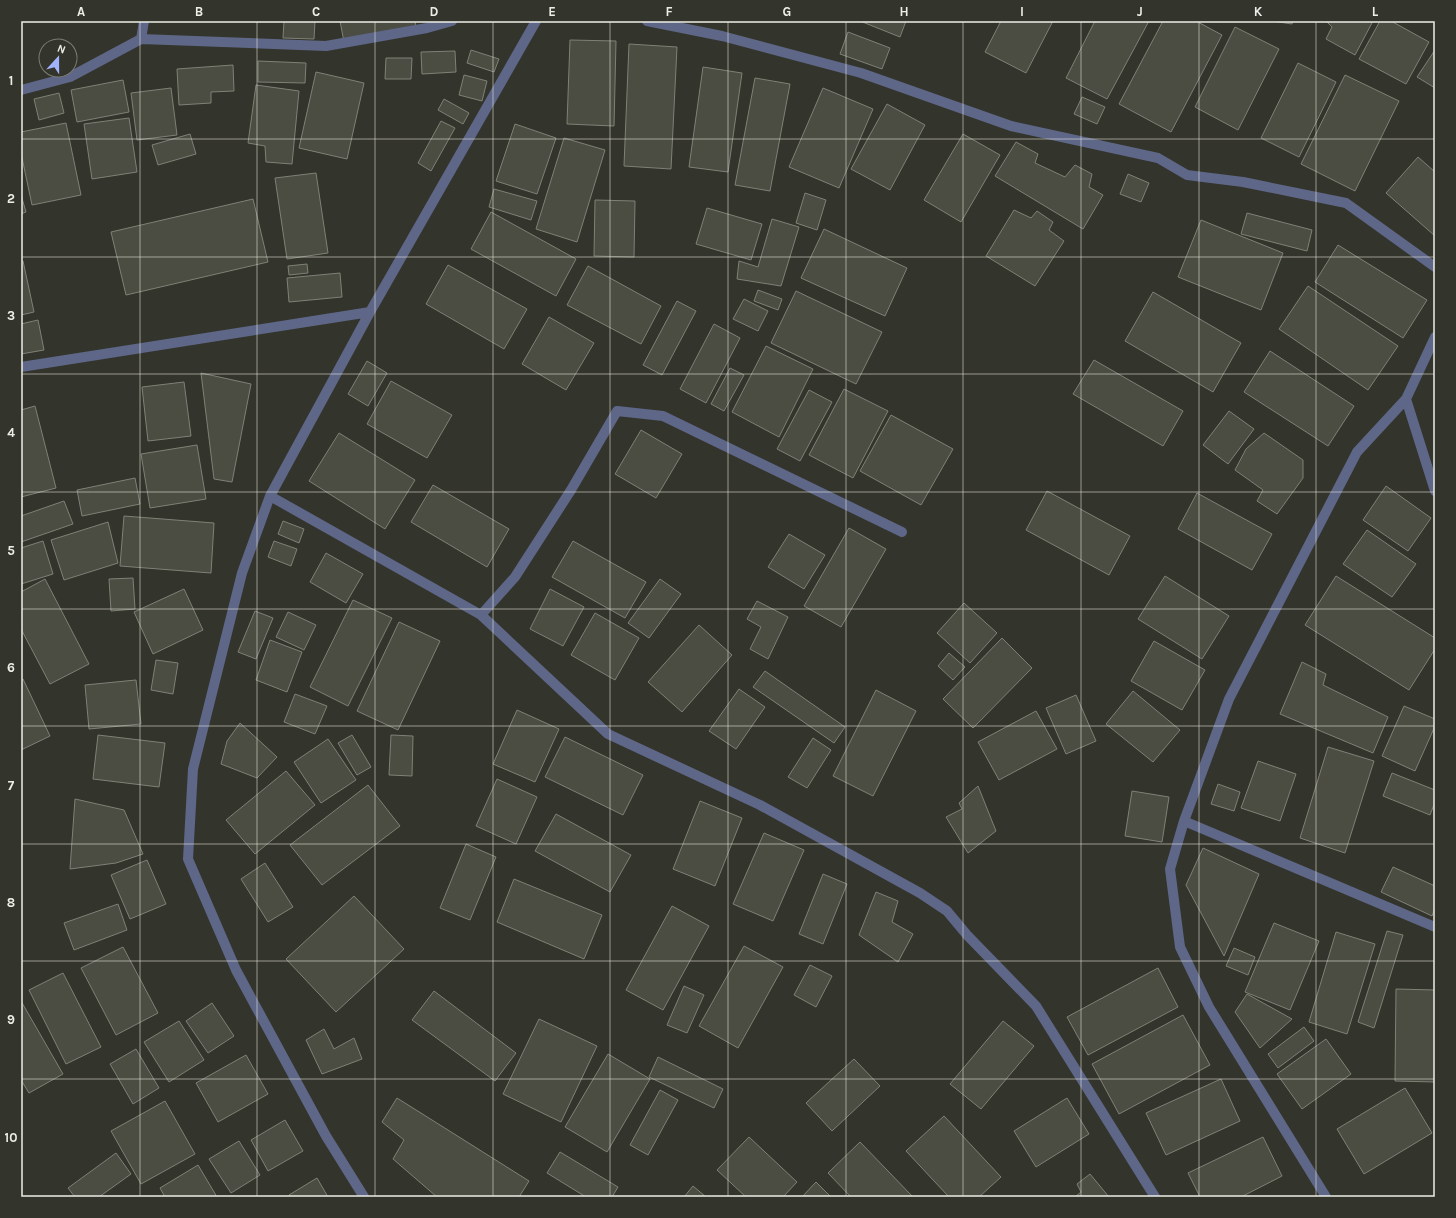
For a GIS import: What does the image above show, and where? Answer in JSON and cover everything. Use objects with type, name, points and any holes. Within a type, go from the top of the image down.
[{"type":"street","points":[[141,39],[144,21]]},
{"type":"street","points":[[21,90],[70,77],[141,39],[326,46],[427,28],[452,21]]},
{"type":"street","points":[[364,1197],[326,1136],[236,970],[188,859],[193,769],[242,573],[270,496],[370,312],[536,21]]},
{"type":"street","points":[[647,21],[722,36],[861,73],[1011,126],[1158,158],[1187,175],[1242,182],[1346,203],[1435,267]]},
{"type":"street","points":[[21,367],[370,312]]},
{"type":"street","points":[[1326,1197],[1210,1007],[1180,947],[1170,869],[1184,821],[1229,699],[1285,588],[1357,452],[1406,399],[1435,337]]},
{"type":"street","points":[[1406,399],[1435,491]]},
{"type":"street","points":[[481,615],[515,577],[571,490],[617,411],[663,416],[902,532]]},
{"type":"street","points":[[270,496],[481,615],[608,734],[760,805],[920,893],[947,911],[1036,1006],[1155,1197]]},
{"type":"street","points":[[1184,821],[1435,928]]},
{"type":"building","points":[[284,21],[315,21],[314,39],[283,38]]},
{"type":"building","points":[[340,21],[415,21],[416,27],[344,42]]},
{"type":"building","points":[[860,21],[906,21],[900,37]]},
{"type":"building","points":[[1001,21],[1053,21],[1026,73],[985,52]]},
{"type":"building","points":[[1095,21],[1149,21],[1107,99],[1066,78]]},
{"type":"building","points":[[1163,21],[1196,21],[1222,35],[1171,132],[1119,104]]},
{"type":"building","points":[[1272,21],[1293,21],[1292,24]]},
{"type":"building","points":[[1326,21],[1373,21],[1355,55],[1326,39],[1332,27]]},
{"type":"building","points":[[1380,21],[1391,21],[1429,42],[1406,84],[1359,59]]},
{"type":"building","points":[[1235,27],[1279,49],[1238,130],[1195,107]]},
{"type":"building","points":[[848,32],[890,48],[882,69],[840,54]]},
{"type":"building","points":[[570,40],[616,41],[614,126],[567,124]]},
{"type":"building","points":[[629,44],[677,47],[671,169],[624,166]]},
{"type":"building","points":[[471,50],[499,59],[494,72],[467,63]]},
{"type":"building","points":[[1435,50],[1435,88],[1417,77]]},
{"type":"building","points":[[455,51],[456,72],[422,74],[421,52]]},
{"type":"building","points":[[386,58],[412,58],[411,79],[385,79]]},
{"type":"building","points":[[258,61],[306,63],[305,83],[258,82]]},
{"type":"building","points":[[1298,63],[1336,82],[1299,157],[1261,138]]},
{"type":"building","points":[[233,65],[234,91],[211,92],[211,103],[179,105],[177,69]]},
{"type":"building","points":[[703,67],[742,73],[728,172],[689,167]]},
{"type":"building","points":[[316,72],[364,83],[347,159],[299,148]]},
{"type":"building","points":[[464,75],[487,81],[482,101],[459,95]]},
{"type":"building","points":[[1345,75],[1399,101],[1355,191],[1301,164]]},
{"type":"building","points":[[755,78],[790,84],[770,191],[735,185]]},
{"type":"building","points":[[123,80],[129,112],[77,122],[71,90]]},
{"type":"building","points":[[256,85],[299,91],[292,164],[266,162],[265,146],[248,143]]},
{"type":"building","points":[[171,88],[177,135],[137,140],[131,93]]},
{"type":"building","points":[[823,88],[873,109],[839,188],[789,167]]},
{"type":"building","points":[[59,93],[64,113],[39,120],[34,99]]},
{"type":"building","points":[[1082,97],[1105,107],[1097,124],[1074,114]]},
{"type":"building","points":[[444,99],[469,113],[463,124],[438,110]]},
{"type":"building","points":[[887,104],[925,125],[890,190],[851,169]]},
{"type":"building","points":[[129,118],[137,172],[92,179],[84,124]]},
{"type":"building","points":[[441,121],[455,128],[431,171],[418,163]]},
{"type":"building","points":[[66,123],[81,195],[32,205],[21,153],[21,132]]},
{"type":"building","points":[[515,124],[556,138],[537,194],[496,181]]},
{"type":"building","points":[[190,134],[196,154],[158,165],[152,145]]},
{"type":"building","points":[[963,134],[1000,155],[961,222],[924,200]]},
{"type":"building","points":[[564,138],[605,150],[577,242],[536,229]]},
{"type":"building","points":[[1016,142],[1038,154],[1035,163],[1065,177],[1075,165],[1092,174],[1089,187],[1103,195],[1083,229],[995,176]]},
{"type":"building","points":[[1418,157],[1435,172],[1435,236],[1386,193]]},
{"type":"building","points":[[316,173],[328,253],[287,259],[275,178]]},
{"type":"building","points":[[1128,174],[1149,183],[1141,202],[1120,194]]},
{"type":"building","points":[[494,189],[537,201],[531,220],[489,207]]},
{"type":"building","points":[[805,193],[826,200],[817,230],[796,223]]},
{"type":"building","points":[[21,195],[26,212],[21,214]]},
{"type":"building","points":[[253,199],[268,262],[126,295],[111,232]]},
{"type":"building","points":[[595,200],[635,201],[634,257],[594,256]]},
{"type":"building","points":[[707,208],[762,224],[751,260],[696,244]]},
{"type":"building","points":[[1014,210],[1031,218],[1037,211],[1053,222],[1049,230],[1064,241],[1035,286],[986,256]]},
{"type":"building","points":[[491,212],[576,259],[556,296],[471,249]]},
{"type":"building","points":[[1247,213],[1312,230],[1307,251],[1241,234]]},
{"type":"building","points":[[772,219],[799,227],[781,286],[737,279],[739,261],[758,267]]},
{"type":"building","points":[[1201,220],[1283,253],[1261,310],[1178,277]]},
{"type":"building","points":[[824,229],[907,268],[885,316],[801,278]]},
{"type":"building","points":[[1338,245],[1427,300],[1403,338],[1315,282]]},
{"type":"building","points":[[21,261],[23,261],[34,312],[21,315]]},
{"type":"building","points":[[307,264],[308,273],[289,275],[288,266]]},
{"type":"building","points":[[448,265],[527,309],[504,349],[426,304]]},
{"type":"building","points":[[588,266],[661,306],[641,344],[567,305]]},
{"type":"building","points":[[340,273],[342,297],[289,302],[287,278]]},
{"type":"building","points":[[1308,286],[1398,346],[1368,390],[1279,329]]},
{"type":"building","points":[[758,290],[782,299],[778,310],[754,301]]},
{"type":"building","points":[[796,291],[882,332],[856,384],[771,343]]},
{"type":"building","points":[[1153,292],[1241,343],[1213,392],[1125,341]]},
{"type":"building","points":[[744,299],[768,311],[758,331],[733,319]]},
{"type":"building","points":[[677,301],[696,311],[662,375],[643,365]]},
{"type":"building","points":[[549,317],[594,343],[566,390],[522,364]]},
{"type":"building","points":[[38,320],[44,350],[21,354],[21,324]]},
{"type":"building","points":[[714,324],[740,338],[706,403],[680,389]]},
{"type":"building","points":[[766,346],[813,369],[779,437],[732,412]]},
{"type":"building","points":[[1270,351],[1354,406],[1328,446],[1244,392]]},
{"type":"building","points":[[1094,360],[1183,411],[1163,446],[1073,394]]},
{"type":"building","points":[[367,361],[387,373],[368,406],[348,394]]},
{"type":"building","points":[[730,368],[744,375],[724,411],[711,404]]},
{"type":"building","points":[[201,373],[251,384],[232,482],[214,479]]},
{"type":"building","points":[[391,381],[452,415],[427,458],[367,424]]},
{"type":"building","points":[[184,382],[191,436],[148,441],[142,387]]},
{"type":"building","points":[[844,389],[888,411],[853,478],[809,455]]},
{"type":"building","points":[[809,390],[832,402],[800,461],[777,449]]},
{"type":"building","points":[[35,406],[56,488],[21,497],[21,410]]},
{"type":"building","points":[[1229,411],[1254,429],[1228,464],[1203,445]]},
{"type":"building","points":[[891,415],[953,449],[921,505],[860,471]]},
{"type":"building","points":[[641,430],[682,454],[656,498],[615,474]]},
{"type":"building","points":[[339,433],[415,480],[385,529],[309,481]]},
{"type":"building","points":[[1264,433],[1303,460],[1303,478],[1277,514],[1257,501],[1263,490],[1235,470],[1246,449]]},
{"type":"building","points":[[197,445],[206,499],[150,508],[141,454]]},
{"type":"building","points":[[135,478],[140,504],[82,516],[77,490]]},
{"type":"building","points":[[433,485],[509,529],[487,567],[411,522]]},
{"type":"building","points":[[1386,486],[1431,518],[1408,551],[1363,520]]},
{"type":"building","points":[[1047,491],[1130,536],[1109,575],[1026,530]]},
{"type":"building","points":[[1197,493],[1272,534],[1252,570],[1178,529]]},
{"type":"building","points":[[64,501],[73,524],[21,542],[21,516]]},
{"type":"building","points":[[124,516],[214,523],[211,573],[120,566]]},
{"type":"building","points":[[283,521],[304,529],[299,543],[278,534]]},
{"type":"building","points":[[108,522],[118,563],[64,580],[51,540]]},
{"type":"building","points":[[849,528],[886,549],[841,627],[804,606]]},
{"type":"building","points":[[1367,530],[1416,564],[1392,597],[1343,564]]},
{"type":"building","points":[[789,534],[825,555],[804,589],[768,567]]},
{"type":"building","points":[[43,541],[53,574],[21,584],[21,548]]},
{"type":"building","points":[[274,541],[297,549],[291,566],[268,557]]},
{"type":"building","points":[[573,541],[646,582],[625,618],[552,577]]},
{"type":"building","points":[[326,553],[363,574],[346,603],[310,582]]},
{"type":"building","points":[[1165,576],[1229,616],[1202,659],[1138,619]]},
{"type":"building","points":[[1336,576],[1435,638],[1435,649],[1409,690],[1305,625]]},
{"type":"building","points":[[133,578],[135,609],[111,611],[109,579]]},
{"type":"building","points":[[45,579],[89,664],[50,684],[21,629],[21,592]]},
{"type":"building","points":[[660,579],[681,594],[649,638],[628,623]]},
{"type":"building","points":[[184,589],[203,630],[153,654],[134,612]]},
{"type":"building","points":[[550,589],[584,607],[563,646],[530,629]]},
{"type":"building","points":[[353,600],[392,618],[348,706],[310,687]]},
{"type":"building","points":[[757,601],[788,617],[768,659],[750,649],[761,627],[747,619]]},
{"type":"building","points":[[964,603],[997,633],[970,663],[937,633]]},
{"type":"building","points":[[255,611],[273,618],[256,659],[238,652]]},
{"type":"building","points":[[288,612],[316,625],[304,650],[276,637]]},
{"type":"building","points":[[595,613],[639,638],[615,680],[571,655]]},
{"type":"building","points":[[399,622],[440,641],[398,730],[357,711]]},
{"type":"building","points":[[699,625],[732,655],[682,712],[648,682]]},
{"type":"building","points":[[1002,638],[1032,668],[973,728],[943,699]]},
{"type":"building","points":[[270,640],[302,652],[287,692],[256,680]]},
{"type":"building","points":[[1154,641],[1205,670],[1182,710],[1131,681]]},
{"type":"building","points":[[949,653],[965,667],[953,680],[938,666]]},
{"type":"building","points":[[156,660],[178,663],[173,694],[151,690]]},
{"type":"building","points":[[1302,662],[1326,674],[1323,685],[1388,717],[1373,753],[1280,714]]},
{"type":"building","points":[[765,671],[845,727],[834,743],[753,687]]},
{"type":"building","points":[[23,679],[50,736],[21,750],[21,680]]},
{"type":"building","points":[[136,680],[141,724],[89,729],[85,685]]},
{"type":"building","points":[[739,689],[765,707],[736,749],[709,731]]},
{"type":"building","points":[[876,690],[916,711],[873,796],[833,776]]},
{"type":"building","points":[[1133,691],[1180,730],[1153,762],[1106,724]]},
{"type":"building","points":[[295,694],[327,706],[315,734],[284,722]]},
{"type":"building","points":[[1076,695],[1096,741],[1066,754],[1046,708]]},
{"type":"building","points":[[1404,706],[1435,719],[1435,726],[1415,771],[1382,756]]},
{"type":"building","points":[[517,710],[559,729],[535,782],[493,764]]},
{"type":"building","points":[[1036,711],[1057,749],[999,780],[978,742]]},
{"type":"building","points":[[240,723],[277,757],[257,778],[221,764],[227,741]]},
{"type":"building","points":[[98,735],[165,743],[159,787],[93,779]]},
{"type":"building","points":[[352,735],[371,767],[357,775],[338,743]]},
{"type":"building","points":[[391,735],[413,736],[412,776],[389,775]]},
{"type":"building","points":[[565,737],[643,775],[623,815],[545,777]]},
{"type":"building","points":[[813,738],[831,750],[807,788],[788,777]]},
{"type":"building","points":[[328,739],[356,780],[321,803],[294,762]]},
{"type":"building","points":[[1328,747],[1374,761],[1345,853],[1300,838]]},
{"type":"building","points":[[1258,761],[1296,774],[1280,821],[1241,808]]},
{"type":"building","points":[[286,771],[315,805],[255,854],[226,820]]},
{"type":"building","points":[[1392,773],[1435,790],[1435,802],[1430,815],[1383,796]]},
{"type":"building","points":[[497,779],[537,797],[516,844],[476,826]]},
{"type":"building","points":[[1218,784],[1240,792],[1234,811],[1211,804]]},
{"type":"building","points":[[368,785],[400,826],[322,885],[290,845]]},
{"type":"building","points":[[978,786],[996,831],[968,853],[946,817],[962,809],[959,803]]},
{"type":"building","points":[[1132,791],[1169,797],[1162,842],[1125,836]]},
{"type":"building","points":[[75,799],[124,810],[143,854],[116,863],[70,869]]},
{"type":"building","points":[[700,801],[742,818],[715,886],[673,869]]},
{"type":"building","points":[[556,814],[631,855],[610,892],[535,851]]},
{"type":"building","points":[[764,833],[804,850],[773,921],[733,904]]},
{"type":"building","points":[[466,844],[496,857],[470,920],[440,908]]},
{"type":"building","points":[[1203,848],[1259,874],[1224,956],[1186,885]]},
{"type":"building","points":[[147,860],[166,904],[130,919],[111,875]]},
{"type":"building","points":[[265,863],[293,907],[268,922],[241,879]]},
{"type":"building","points":[[1393,867],[1435,886],[1435,908],[1432,916],[1381,892]]},
{"type":"building","points":[[823,874],[847,884],[823,944],[799,934]]},
{"type":"building","points":[[514,879],[602,915],[584,959],[497,922]]},
{"type":"building","points":[[876,892],[898,901],[892,922],[913,934],[898,962],[859,935]]},
{"type":"building","points":[[354,896],[404,949],[336,1012],[286,959]]},
{"type":"building","points":[[118,904],[127,930],[74,950],[64,923]]},
{"type":"building","points":[[672,906],[709,926],[663,1010],[626,990]]},
{"type":"building","points":[[1274,923],[1319,941],[1290,1010],[1245,992]]},
{"type":"building","points":[[1387,931],[1403,935],[1374,1028],[1358,1022]]},
{"type":"building","points":[[1336,932],[1375,944],[1347,1034],[1309,1022]]},
{"type":"building","points":[[744,946],[783,967],[738,1048],[699,1026]]},
{"type":"building","points":[[123,947],[158,1013],[116,1035],[81,968]]},
{"type":"building","points":[[1234,948],[1255,957],[1248,975],[1226,966]]},
{"type":"building","points":[[810,965],[832,976],[816,1007],[794,995]]},
{"type":"building","points":[[1158,968],[1178,1007],[1088,1055],[1067,1017]]},
{"type":"building","points":[[63,973],[101,1047],[66,1064],[29,990]]},
{"type":"building","points":[[684,986],[704,995],[687,1033],[667,1025]]},
{"type":"building","points":[[1396,989],[1435,990],[1435,1082],[1395,1081]]},
{"type":"building","points":[[434,991],[516,1053],[495,1081],[412,1020]]},
{"type":"building","points":[[1247,994],[1292,1019],[1260,1048],[1235,1012]]},
{"type":"building","points":[[21,1001],[63,1074],[29,1093],[21,1080]]},
{"type":"building","points":[[212,1003],[234,1036],[208,1053],[186,1021]]},
{"type":"building","points":[[1183,1015],[1210,1065],[1119,1114],[1092,1064]]},
{"type":"building","points":[[539,1019],[597,1046],[561,1122],[503,1094]]},
{"type":"building","points":[[179,1021],[204,1060],[169,1082],[144,1042]]},
{"type":"building","points":[[1003,1021],[1034,1046],[981,1109],[950,1084]]},
{"type":"building","points":[[1304,1027],[1314,1041],[1278,1068],[1268,1054]]},
{"type":"building","points":[[324,1029],[334,1049],[354,1038],[362,1059],[322,1074],[306,1040]]},
{"type":"building","points":[[1326,1039],[1351,1074],[1302,1109],[1277,1074]]},
{"type":"building","points":[[136,1049],[159,1088],[133,1104],[110,1064]]},
{"type":"building","points":[[608,1054],[650,1079],[607,1152],[565,1127]]},
{"type":"building","points":[[246,1055],[268,1094],[218,1122],[196,1083]]},
{"type":"building","points":[[658,1057],[723,1089],[714,1108],[649,1077]]},
{"type":"building","points":[[854,1059],[880,1086],[832,1131],[806,1103]]},
{"type":"building","points":[[1221,1079],[1240,1121],[1166,1155],[1146,1113]]},
{"type":"building","points":[[1405,1088],[1432,1133],[1364,1174],[1337,1129]]},
{"type":"building","points":[[660,1090],[678,1100],[648,1155],[630,1145]]},
{"type":"building","points":[[397,1098],[529,1181],[519,1197],[437,1197],[393,1159],[404,1140],[382,1122]]},
{"type":"building","points":[[1067,1098],[1089,1134],[1036,1167],[1014,1131]]},
{"type":"building","points":[[165,1101],[195,1154],[141,1184],[111,1131]]},
{"type":"building","points":[[944,1116],[1001,1177],[979,1197],[949,1197],[906,1151]]},
{"type":"building","points":[[285,1120],[303,1151],[268,1171],[251,1140]]},
{"type":"building","points":[[749,1137],[797,1182],[783,1197],[746,1197],[717,1170]]},
{"type":"building","points":[[1263,1137],[1282,1176],[1241,1197],[1200,1197],[1188,1173]]},
{"type":"building","points":[[239,1141],[260,1175],[231,1193],[209,1159]]},
{"type":"building","points":[[860,1142],[913,1197],[851,1197],[828,1173]]},
{"type":"building","points":[[560,1152],[618,1187],[612,1197],[586,1197],[547,1173]]},
{"type":"building","points":[[116,1153],[131,1174],[99,1197],[75,1197],[68,1188]]},
{"type":"building","points":[[198,1165],[217,1197],[165,1197],[160,1188]]},
{"type":"building","points":[[1090,1174],[1109,1197],[1075,1197],[1081,1192],[1077,1184]]},
{"type":"building","points":[[317,1178],[328,1197],[291,1197],[289,1195]]},
{"type":"building","points":[[816,1182],[831,1197],[802,1197]]},
{"type":"building","points":[[693,1186],[706,1197],[684,1197]]}]
